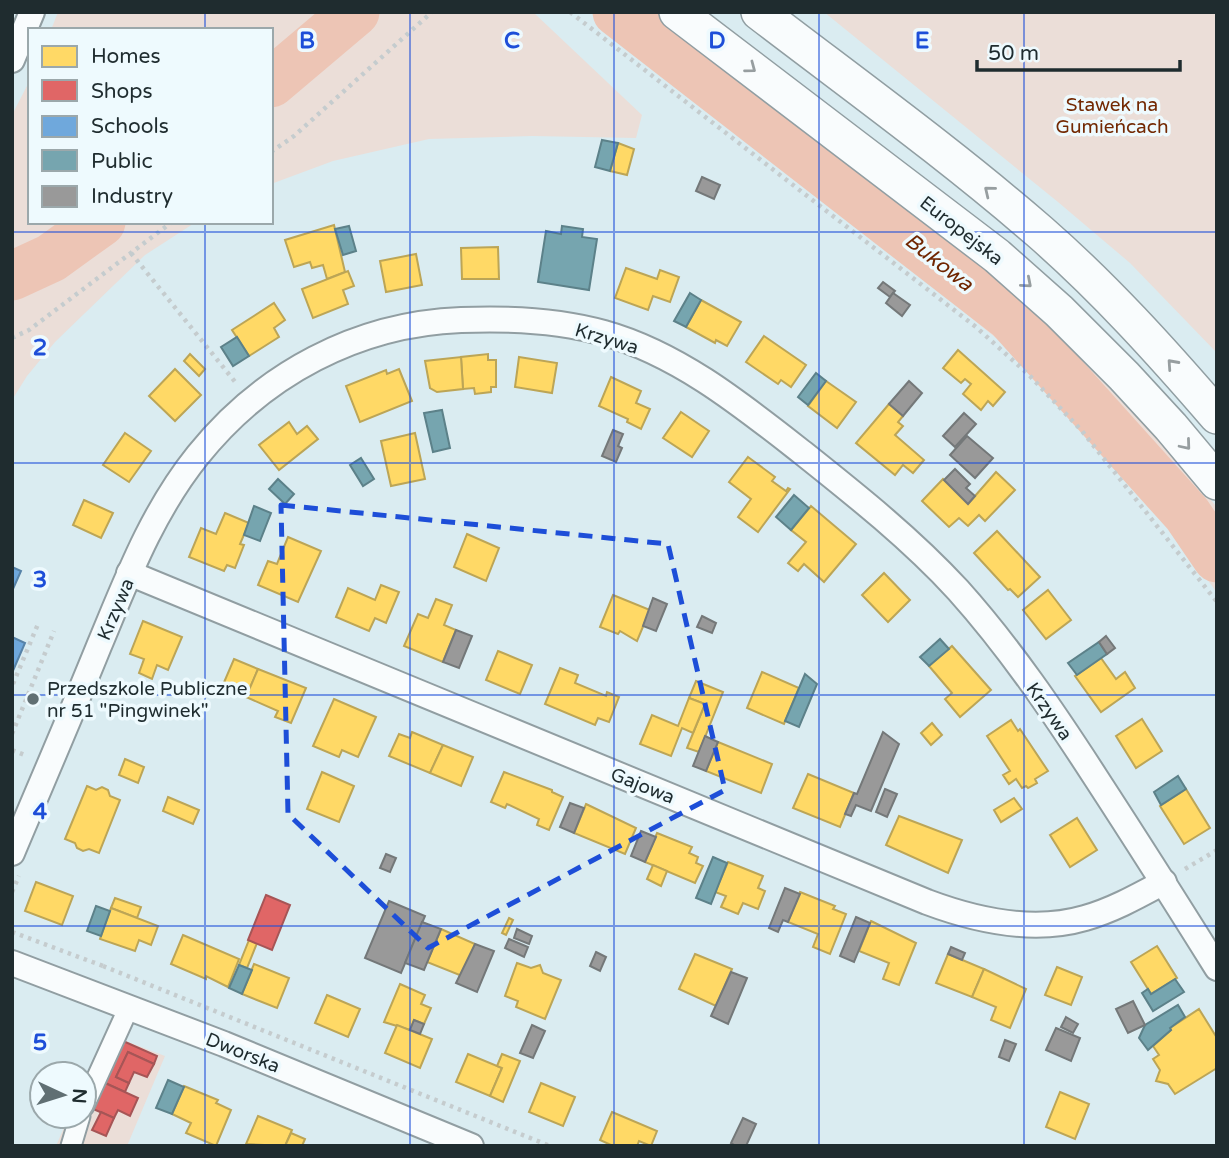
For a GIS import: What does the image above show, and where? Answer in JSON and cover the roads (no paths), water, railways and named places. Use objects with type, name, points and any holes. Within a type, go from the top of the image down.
[{"type":"main road","name":"Europejska","points":[[677,12],[997,256],[1059,311],[1124,376],[1217,482]]},
{"type":"main road","points":[[759,12],[1040,232],[1135,324],[1217,416]]},
{"type":"street","points":[[12,60],[33,12]]},
{"type":"street","name":"Krzywa","points":[[17,860],[129,573],[155,517],[174,486],[224,425],[251,401],[309,361],[336,347],[391,328],[448,320],[516,320],[578,327],[627,341],[713,386],[803,454],[923,554],[989,627],[1062,727],[1217,968]]},
{"type":"street","name":"Gajowa","points":[[129,573],[956,912],[1022,924],[1067,923],[1103,912],[1164,882]]},
{"type":"street","name":"Dworska","points":[[12,963],[129,1007],[471,1146]]},
{"type":"street","points":[[98,1075],[129,1007]]},
{"type":"waterway","name":"Bukowa","points":[[273,81],[355,12]]},
{"type":"waterway","name":"Bukowa","points":[[617,12],[1010,317],[1187,514],[1217,558]]},
{"type":"waterway","name":"Bukowa","points":[[12,276],[51,258],[98,224]]},
{"type":"place","name":"Przedszkole Publiczne nr 51 \"Pingwinek\"","points":[[33,699]]},
{"type":"park label","name":"Stawek na Gumieńcach","points":[[1112,115]]}]
